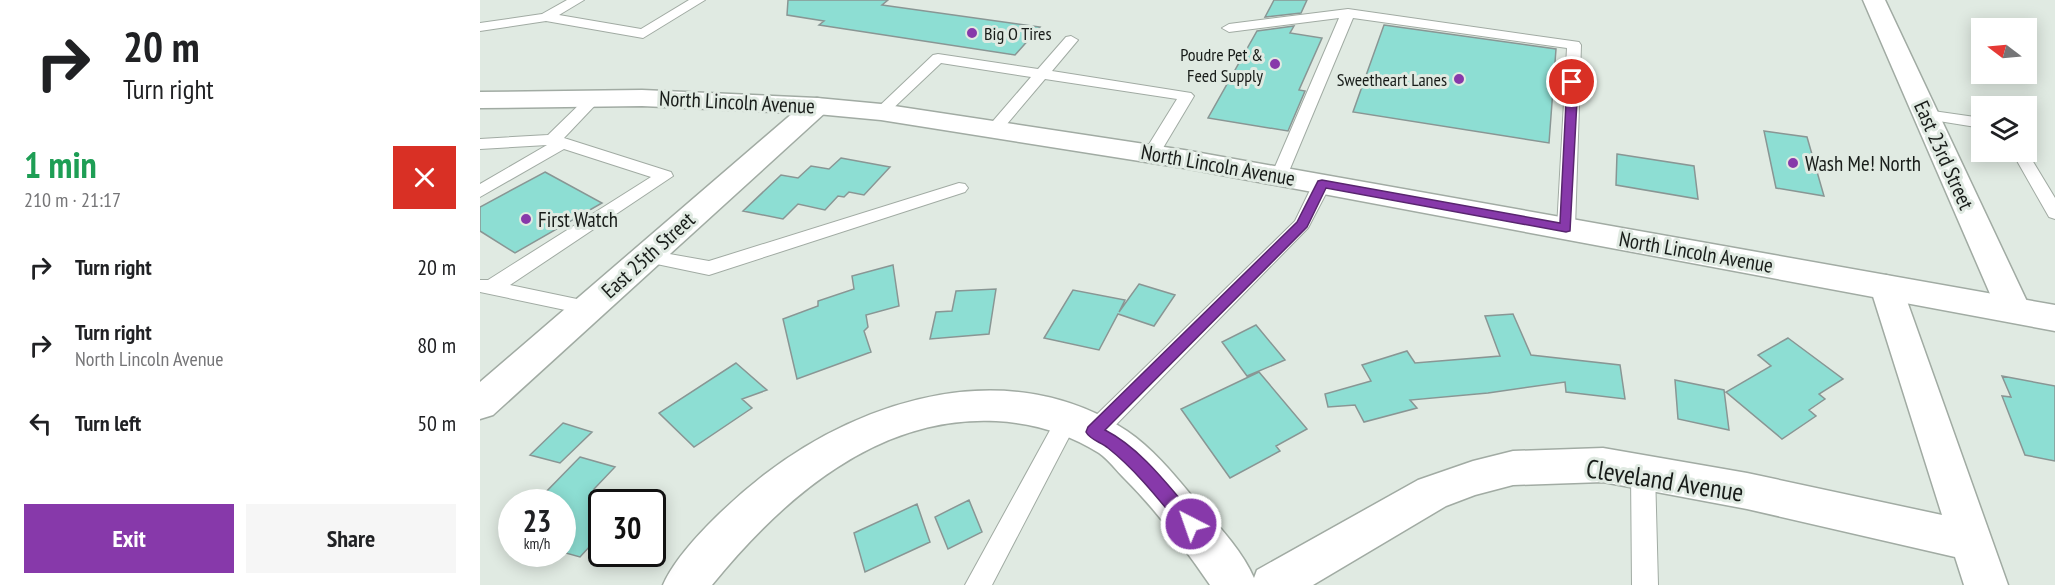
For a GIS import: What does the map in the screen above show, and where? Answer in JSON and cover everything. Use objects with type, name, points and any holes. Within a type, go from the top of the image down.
[{"type":"main road","name":"East 23rd Street","points":[[1875,0],[2014,310]]},
{"type":"main road","name":"North Lincoln Avenue","points":[[480,100],[642,98],[817,106],[881,112],[995,128],[1279,176],[2055,318]]},
{"type":"main road","name":"East 25th Street","points":[[480,404],[817,106]]},
{"type":"main road","points":[[1886,287],[1986,585]]},
{"type":"main road","points":[[685,585],[722,541],[766,497],[805,468],[862,432],[950,407],[987,403],[1024,406],[1081,425],[1112,441],[1147,474],[1205,541],[1235,585]]},
{"type":"main road","name":"Cleveland Avenue","points":[[1273,585],[1432,493],[1473,478],[1513,468],[1603,465],[1747,491],[1972,541]]},
{"type":"lane","points":[[546,17],[577,0]]},
{"type":"lane","points":[[480,27],[546,17],[643,34],[698,0]]},
{"type":"lane","points":[[1279,176],[1348,13]]},
{"type":"lane","points":[[1229,28],[1348,13],[1574,45],[1566,228]]},
{"type":"lane","points":[[995,128],[1071,40]]},
{"type":"lane","points":[[881,112],[938,58],[1186,96],[1151,154]]},
{"type":"lane","points":[[480,191],[558,141],[592,99]]},
{"type":"lane","points":[[1926,116],[1971,122]]},
{"type":"lane","points":[[480,144],[558,141],[665,176],[485,287]]},
{"type":"lane","points":[[2026,162],[2055,213]]},
{"type":"lane","points":[[978,585],[1081,425],[1302,224],[1322,184]]},
{"type":"lane","points":[[647,256],[709,268],[959,188]]},
{"type":"lane","points":[[485,287],[589,308]]},
{"type":"lane","points":[[1643,472],[1645,585]]},
{"type":"building","points":[[788,0],[888,0],[882,5],[1040,27],[1015,55],[819,25],[824,21],[787,15]]},
{"type":"building","points":[[1274,0],[1307,0],[1301,13],[1265,17]]},
{"type":"building","name":"Sweetheart Lanes","points":[[1384,25],[1556,49],[1549,143],[1353,112]]},
{"type":"building","name":"Poudre Pet & Feed Supply","points":[[1294,26],[1290,33],[1322,38],[1299,90],[1305,91],[1288,131],[1208,118],[1257,31]]},
{"type":"building","name":"Wash Me! North","points":[[1764,131],[1807,137],[1824,196],[1776,188]]},
{"type":"building","points":[[1617,154],[1694,166],[1698,199],[1616,185]]},
{"type":"building","points":[[841,158],[890,167],[864,195],[849,192],[844,197],[838,196],[825,210],[798,204],[783,219],[743,211],[781,175],[798,178],[811,166],[829,169]]},
{"type":"building","name":"First Watch","points":[[545,172],[602,203],[515,253],[480,231],[480,207]]},
{"type":"building","points":[[893,265],[899,306],[866,315],[868,327],[864,331],[871,352],[797,379],[783,319],[818,306],[818,301],[854,289],[852,276]]},
{"type":"building","points":[[1139,284],[1175,295],[1154,326],[1118,314],[1099,350],[1044,338],[1073,290],[1125,300],[1119,312]]},
{"type":"building","points":[[996,289],[989,334],[930,339],[936,312],[952,311],[956,291]]},
{"type":"building","points":[[1513,314],[1531,355],[1620,365],[1625,399],[1566,392],[1565,382],[1488,393],[1410,400],[1417,408],[1364,422],[1355,405],[1328,407],[1325,394],[1371,381],[1362,365],[1407,351],[1415,363],[1500,356],[1485,316]]},
{"type":"building","points":[[1256,325],[1285,360],[1247,376],[1222,342]]},
{"type":"building","points":[[1788,338],[1843,379],[1819,394],[1825,399],[1809,410],[1816,416],[1782,439],[1726,392],[1771,366],[1758,355]]},
{"type":"building","points":[[736,363],[767,390],[742,399],[752,408],[694,447],[659,413]]},
{"type":"building","points":[[1259,372],[1307,429],[1276,446],[1280,451],[1230,478],[1181,409]]},
{"type":"building","points":[[2002,376],[2055,386],[2055,461],[2025,455],[2002,396],[2011,397]]},
{"type":"building","points":[[1675,380],[1724,390],[1729,430],[1678,419]]},
{"type":"building","points":[[563,423],[592,432],[560,463],[530,455]]},
{"type":"building","points":[[580,457],[615,467],[594,489],[588,489],[588,548],[580,557],[576,556],[576,489],[549,489]]},
{"type":"building","points":[[969,500],[982,532],[948,549],[935,517]]},
{"type":"building","points":[[917,504],[930,542],[865,572],[854,533]]},
{"type":"place","name":"Big O Tires","points":[[972,33]]},
{"type":"place","name":"Poudre Pet & Feed Supply","points":[[1275,64]]},
{"type":"place","name":"Sweetheart Lanes","points":[[1459,79]]},
{"type":"place","name":"Wash Me! North","points":[[1793,163]]},
{"type":"place","name":"First Watch","points":[[526,219]]},
{"type":"route","points":[[1191,524],[1147,474],[1112,441],[1094,432],[1302,224],[1322,184],[1566,228],[1572,82]]}]
